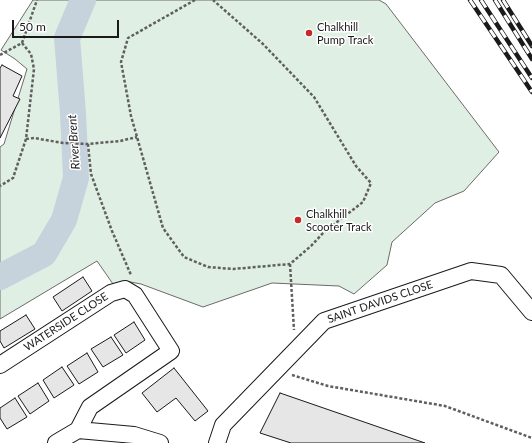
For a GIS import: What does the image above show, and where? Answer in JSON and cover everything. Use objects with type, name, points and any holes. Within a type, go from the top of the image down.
[{"type":"street","name":"SAINT DAVIDS CLOSE","points":[[217,443],[223,425],[324,321],[471,271],[501,275],[532,312]]},
{"type":"street","name":"WATERSIDE CLOSE","points":[[0,365],[111,293],[125,289],[135,295]]},
{"type":"street","points":[[56,443],[78,430],[90,406],[171,351],[135,295]]},
{"type":"street","points":[[78,430],[134,435],[160,443]]},
{"type":"path","points":[[0,55],[22,43],[37,0]]},
{"type":"path","points":[[195,0],[128,38],[121,62],[131,116],[163,228],[184,257],[208,267],[233,269],[290,264],[311,246],[324,232],[363,202],[371,183],[356,166],[314,97],[263,44],[213,0]]},
{"type":"path","points":[[0,186],[13,178],[26,139],[34,68],[30,54],[22,43]]},
{"type":"path","points":[[26,139],[34,138],[63,144],[88,144],[120,141],[137,137]]},
{"type":"path","points":[[88,144],[91,174],[132,277],[135,295]]},
{"type":"path","points":[[290,264],[295,351]]},
{"type":"path","points":[[276,370],[328,386],[445,406],[532,438]]},
{"type":"green space","points":[[33,0],[379,0],[386,4],[499,152],[464,191],[435,203],[392,242],[387,265],[354,294],[339,286],[272,283],[203,307],[141,284],[125,281],[113,284],[97,261],[0,319],[0,147],[4,144],[27,69],[1,50]]},
{"type":"building","points":[[2,65],[22,76],[13,96],[20,99],[0,138],[0,68]]},
{"type":"building","points":[[83,277],[92,291],[62,311],[53,297]]},
{"type":"building","points":[[26,315],[35,329],[4,348],[0,341],[0,331]]},
{"type":"building","points":[[134,322],[145,340],[126,353],[114,335]]},
{"type":"building","points":[[111,337],[123,355],[103,367],[91,349]]},
{"type":"building","points":[[87,353],[98,372],[79,384],[67,366]]},
{"type":"building","points":[[62,367],[74,385],[54,398],[43,380]]},
{"type":"building","points":[[174,368],[208,411],[195,421],[176,398],[157,412],[142,393]]},
{"type":"building","points":[[38,383],[49,401],[30,414],[18,396]]},
{"type":"building","points":[[280,393],[425,443],[291,443],[260,433]]},
{"type":"building","points":[[15,398],[27,417],[7,429],[0,418],[0,408]]},
{"type":"waterway","name":"River Brent","points":[[0,277],[44,254],[64,220],[76,178],[67,38],[83,0]]},
{"type":"railway","points":[[470,0],[532,92]]},
{"type":"railway","points":[[481,0],[532,78]]},
{"type":"railway","points":[[495,0],[532,59]]},
{"type":"railway","points":[[503,0],[532,46]]},
{"type":"place","name":"Chalkhill Pump Track","points":[[309,33]]},
{"type":"place","name":"Chalkhill Scooter Track","points":[[298,220]]}]
